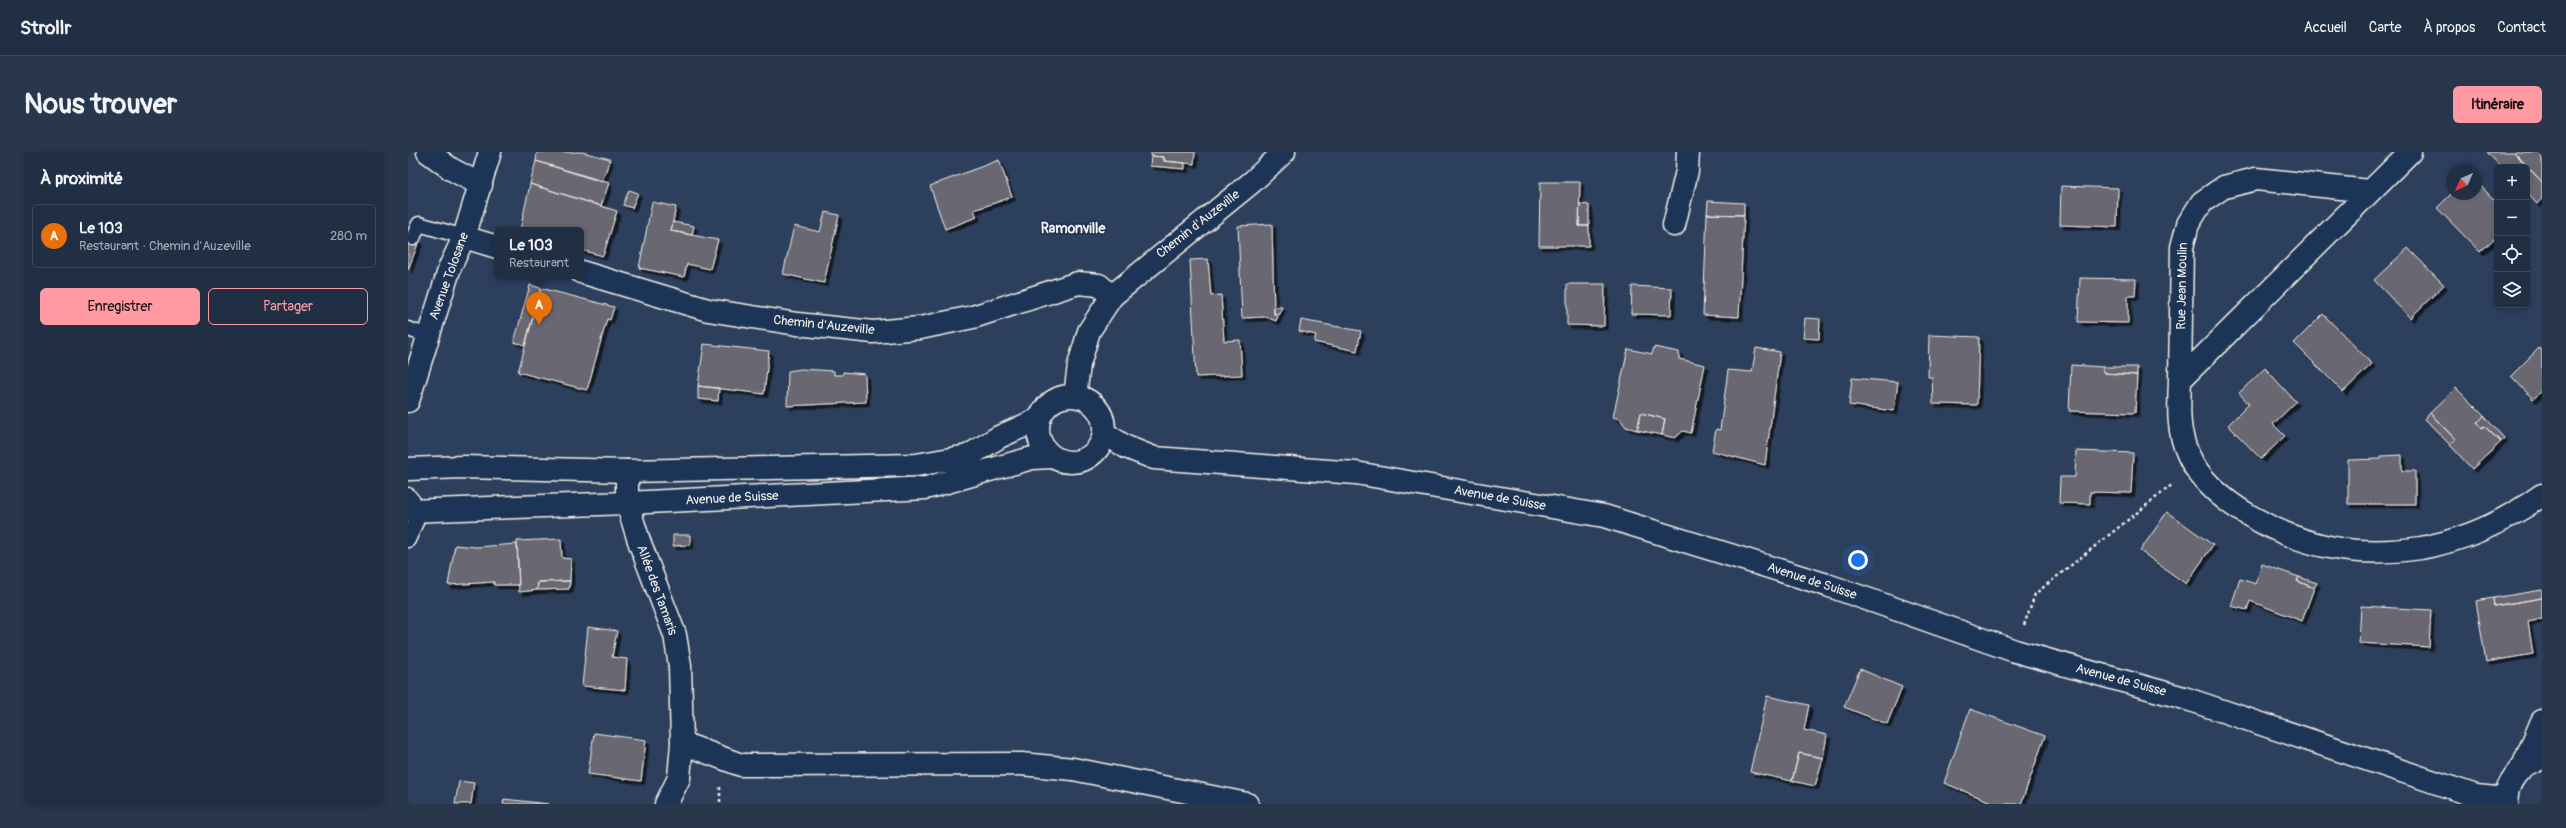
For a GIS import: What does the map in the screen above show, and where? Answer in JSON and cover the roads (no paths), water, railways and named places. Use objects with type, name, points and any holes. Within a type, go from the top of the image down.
[{"type":"street","points":[[428,152],[451,169],[481,185]]},
{"type":"street","name":"Avenue Tolosane","points":[[408,401],[450,267],[464,237],[490,152]]},
{"type":"street","name":"Chemin d'Auzeville","points":[[1075,396],[1079,365],[1090,331],[1112,296],[1252,182],[1284,152]]},
{"type":"street","points":[[1674,225],[1687,171],[1688,152]]},
{"type":"street","points":[[2180,380],[2410,152]]},
{"type":"street","name":"Rue Jean Moulin","points":[[2369,191],[2256,179],[2224,187],[2202,202],[2188,224],[2182,247],[2180,427],[2189,456],[2195,467],[2222,496],[2273,528],[2334,548],[2366,552],[2400,550],[2442,543],[2494,524],[2539,500]]},
{"type":"street","points":[[464,237],[494,246]]},
{"type":"street","name":"Chemin d'Auzeville","points":[[584,273],[708,310],[797,324],[873,332],[920,328],[973,317],[1078,283],[1099,285],[1112,296]]},
{"type":"street","points":[[1075,396],[1094,404],[1100,413],[1104,433],[1099,446],[1090,457],[1078,462],[1064,462],[1052,457],[1039,440],[1039,419],[1046,405],[1060,397],[1075,396]]},
{"type":"street","points":[[408,469],[463,467],[626,471],[916,465],[968,456],[999,437],[1039,419]]},
{"type":"street","name":"Avenue de Suisse","points":[[1104,433],[1126,448],[1154,458],[1356,473],[1604,516],[1827,585],[2015,651],[2184,698],[2476,796],[2506,802],[2511,781],[2532,762]]},
{"type":"street","name":"Avenue de Suisse","points":[[412,506],[627,503],[926,488],[1032,458],[1052,457]]},
{"type":"street","name":"Allée des Tamaris","points":[[626,471],[627,503],[639,541],[675,635],[681,688],[682,743],[679,778],[666,804]]},
{"type":"street","points":[[2532,762],[2542,720]]},
{"type":"street","points":[[682,743],[741,765],[1021,764],[1073,769],[1248,804]]},
{"type":"lane","points":[[413,238],[413,222],[464,237]]},
{"type":"lane","points":[[408,329],[428,336]]},
{"type":"lane","points":[[408,540],[412,506]]},
{"type":"place","name":"Le 103","points":[[539,325]]},
{"type":"district","name":"Ramonville","points":[[1073,228]]}]
